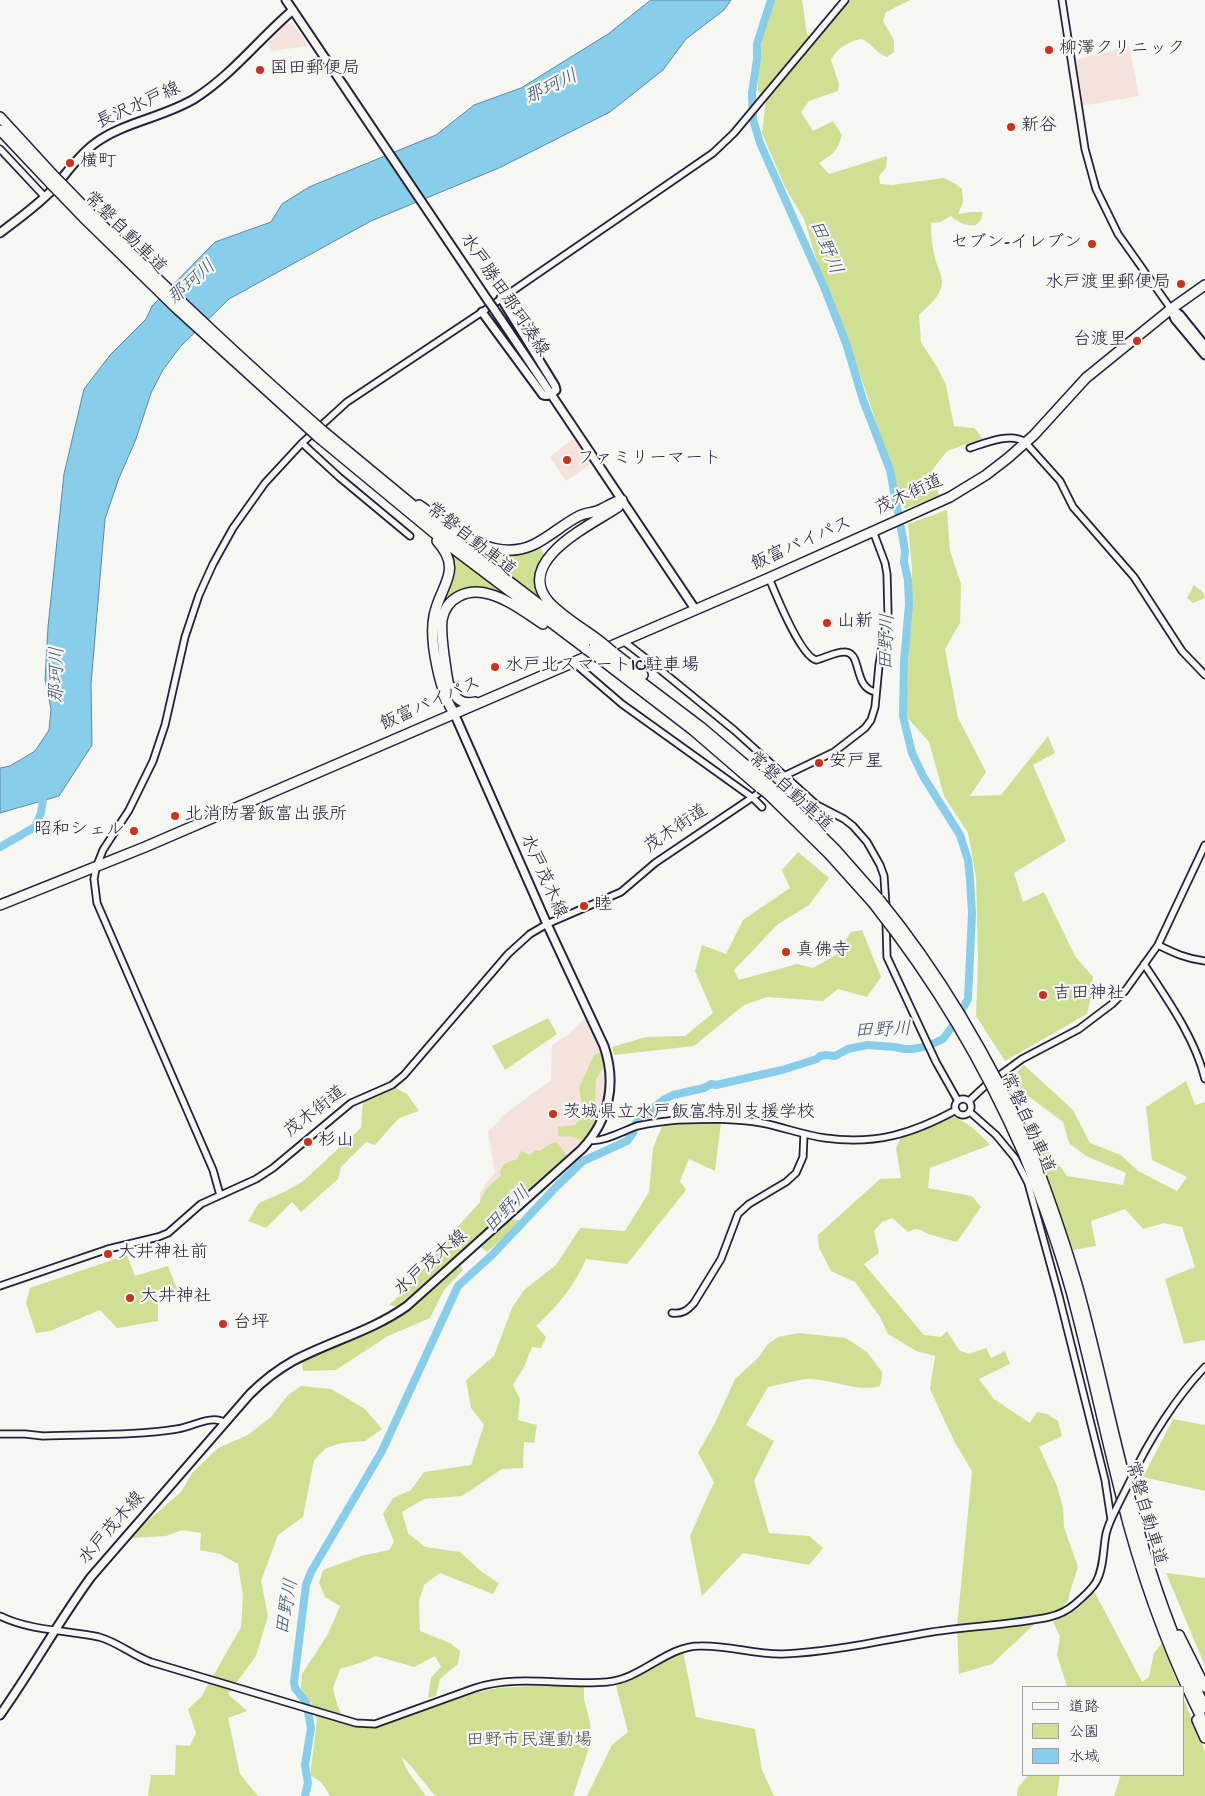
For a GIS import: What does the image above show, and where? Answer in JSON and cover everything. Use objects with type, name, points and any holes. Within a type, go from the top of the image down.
[{"type":"highway","name":"常磐自動車道","points":[[0,117],[57,184]]},
{"type":"highway","name":"常磐自動車道","points":[[0,130],[57,184],[183,315],[333,444],[591,647]]},
{"type":"highway","name":"茂木街道","points":[[873,531],[918,512],[958,492],[986,475],[1026,442],[1086,378],[1205,284]]},
{"type":"highway","points":[[333,444],[462,534],[478,544],[494,549],[516,550],[533,545],[578,516],[599,510],[622,500]]},
{"type":"highway","points":[[333,444],[358,475],[437,541],[449,559],[450,570],[447,582],[435,611],[433,639],[437,668],[454,713]]},
{"type":"highway","points":[[603,656],[591,647],[548,600],[541,587],[540,576],[542,566],[551,554],[618,507],[622,500]]},
{"type":"highway","name":"飯富バイパス","points":[[0,905],[96,868],[769,578],[873,531]]},
{"type":"highway","points":[[454,713],[442,631],[443,616],[454,598],[470,592],[483,592],[503,599],[591,647],[765,788]]},
{"type":"highway","name":"常磐自動車道","points":[[603,656],[729,745],[755,773],[765,788],[829,842],[876,901],[898,922],[942,984],[975,1038],[1012,1109],[1028,1153],[1071,1293],[1137,1552],[1160,1623],[1205,1725]]},
{"type":"highway","points":[[448,680],[459,701],[465,703],[480,701]]},
{"type":"highway","name":"常磐自動車道","points":[[1028,1153],[1049,1198],[1078,1290],[1149,1566],[1175,1640],[1205,1708]]},
{"type":"highway","points":[[1149,1566],[1180,1638],[1205,1688]]},
{"type":"highway","points":[[1183,1678],[1205,1738]]},
{"type":"main road","name":"水戸勝田那珂湊線","points":[[286,0],[694,609]]},
{"type":"main road","name":"長沢水戸線","points":[[0,233],[45,196],[78,158],[96,143],[114,132],[169,111],[195,98],[232,70],[293,10]]},
{"type":"main road","points":[[482,312],[543,395],[551,394],[556,390],[555,386],[501,298]]},
{"type":"main road","points":[[1171,309],[1180,315],[1205,346]]},
{"type":"main road","points":[[1171,309],[1175,319],[1205,355]]},
{"type":"main road","name":"水戸茂木線","points":[[0,1715],[91,1577],[255,1390],[281,1369],[310,1353],[382,1323],[408,1306],[590,1140],[601,1122],[609,1098],[611,1084],[610,1066],[604,1046],[547,924],[454,713]]},
{"type":"street","points":[[220,1195],[213,1170],[97,903],[94,885],[96,868],[104,850],[133,802],[153,761],[165,725],[188,628],[199,595],[213,564],[252,498],[302,442],[347,402],[708,157],[734,133],[845,0]]},
{"type":"street","points":[[1062,0],[1085,149],[1096,188],[1118,234],[1171,309]]},
{"type":"street","points":[[0,149],[45,196]]},
{"type":"street","points":[[970,448],[1007,439],[1018,438],[1026,442],[1060,481],[1082,520],[1134,577],[1182,651],[1205,675]]},
{"type":"street","points":[[302,442],[339,477],[410,536]]},
{"type":"street","name":"茂木街道","points":[[0,1286],[108,1250],[163,1235],[175,1228],[201,1204],[265,1174],[351,1103],[398,1080],[517,944],[547,924],[621,892],[655,863],[784,776],[834,752],[857,735],[871,720],[875,707],[879,664],[888,624],[888,574],[886,563],[873,531]]},
{"type":"street","points":[[769,578],[809,656],[816,660],[842,652],[849,653],[854,658],[863,685],[876,692]]},
{"type":"street","points":[[622,640],[652,662],[734,730],[817,805],[844,819],[853,826],[866,842],[880,865],[885,886],[887,957],[922,1034],[958,1100]]},
{"type":"street","points":[[573,661],[622,704],[753,798],[762,807]]},
{"type":"street","points":[[969,1101],[985,1086],[1022,1059],[1079,1029],[1112,1004],[1125,991],[1158,945],[1205,844]]},
{"type":"street","points":[[1158,945],[1185,958],[1205,961]]},
{"type":"street","points":[[1144,964],[1191,1040],[1198,1055],[1205,1079]]},
{"type":"street","points":[[958,1100],[965,1099],[969,1101]]},
{"type":"street","points":[[958,1100],[955,1106],[956,1110],[961,1115],[966,1115],[970,1112]]},
{"type":"street","points":[[969,1101],[971,1105],[970,1112]]},
{"type":"street","points":[[590,1140],[601,1140],[628,1129],[653,1122],[720,1119],[760,1122],[804,1134],[844,1140],[869,1140],[917,1130],[956,1110]]},
{"type":"street","points":[[970,1112],[1001,1140],[1015,1158],[1028,1183],[1060,1296],[1105,1480],[1111,1519]]},
{"type":"street","points":[[672,1313],[682,1313],[690,1309],[694,1303],[721,1259],[738,1214],[749,1204],[786,1182],[796,1173],[803,1157],[804,1134]]},
{"type":"street","points":[[0,1616],[20,1624],[109,1640],[140,1658],[356,1723],[375,1724],[475,1688],[492,1684],[530,1680],[587,1683],[618,1680],[642,1671],[679,1650],[690,1647],[710,1646],[781,1654],[799,1653],[934,1632],[1048,1618],[1065,1611],[1075,1604],[1096,1582],[1104,1554],[1106,1533],[1132,1477],[1170,1412],[1190,1383],[1205,1367]]},
{"type":"street","points":[[0,1434],[43,1436],[156,1432],[183,1428],[214,1419],[225,1423]]},
{"type":"shaded area","points":[[285,23],[294,25],[307,46],[272,51],[268,43]]},
{"type":"shaded area","points":[[1129,46],[1139,96],[1081,106],[1075,60]]},
{"type":"shaded area","points":[[575,437],[592,463],[566,481],[550,457]]},
{"type":"shaded area","name":"茨城県立水戸飯富特別支援学校","points":[[585,1018],[598,1043],[607,1075],[606,1094],[602,1111],[591,1133],[576,1149],[511,1207],[507,1209],[480,1202],[480,1193],[495,1173],[488,1131],[500,1121],[501,1117],[551,1081],[552,1045],[569,1034]]},
{"type":"green space","points":[[773,0],[802,0],[807,34],[814,42],[850,0],[910,0],[886,12],[883,21],[894,40],[894,52],[887,57],[862,39],[844,46],[836,52],[831,60],[839,84],[838,91],[809,101],[801,112],[813,131],[833,121],[842,135],[834,152],[819,163],[829,174],[887,156],[886,168],[879,176],[880,184],[892,185],[944,178],[962,189],[963,202],[958,214],[983,212],[981,220],[976,225],[962,224],[951,216],[940,222],[931,223],[933,250],[942,284],[934,300],[919,315],[921,342],[946,385],[954,426],[974,428],[983,438],[947,451],[933,469],[939,496],[905,509],[863,383],[819,268],[804,219],[785,187],[762,133],[766,99],[758,91],[759,54]]},
{"type":"green space","points":[[947,510],[950,551],[961,584],[960,623],[945,649],[958,718],[986,772],[970,796],[1001,795],[1048,736],[1055,753],[1033,765],[1066,841],[1014,873],[1023,902],[1044,892],[1075,956],[1093,977],[1087,1014],[1005,1061],[976,1016],[978,959],[976,877],[968,833],[944,796],[929,742],[906,716],[912,569],[908,524]]},
{"type":"green space","points":[[434,519],[484,548],[539,545],[545,556],[540,566],[550,606]]},
{"type":"green space","points":[[448,550],[524,608],[500,595],[454,596],[441,636],[436,638],[438,609],[443,598]]},
{"type":"green space","points":[[1194,585],[1203,592],[1205,598],[1193,603],[1187,598]]},
{"type":"green space","points":[[798,852],[829,878],[809,905],[778,924],[734,970],[739,980],[797,964],[813,968],[836,955],[851,932],[862,930],[881,977],[867,997],[838,989],[823,1001],[767,997],[744,1005],[694,1046],[614,1055],[612,1047],[646,1037],[685,1036],[713,1013],[695,971],[702,945],[726,954],[743,920],[790,888],[782,870]]},
{"type":"green space","points":[[548,1018],[557,1034],[505,1070],[492,1046]]},
{"type":"green space","points":[[602,1052],[605,1064],[596,1080],[595,1101],[602,1111],[596,1125],[583,1141],[573,1137],[558,1136],[558,1127],[575,1125],[584,1114],[579,1088],[594,1055]]},
{"type":"green space","points":[[1024,1065],[1073,1110],[1090,1143],[1121,1155],[1138,1171],[1177,1191],[1187,1177],[1152,1160],[1146,1107],[1186,1081],[1195,1105],[1205,1102],[1205,1340],[1184,1344],[1165,1279],[1195,1267],[1182,1227],[1164,1223],[1143,1229],[1125,1209],[1091,1221],[1096,1246],[1073,1250],[1030,1134],[1038,1136],[1067,1176],[1123,1185],[1126,1173],[1086,1156],[1069,1143],[1063,1122],[1008,1081]]},
{"type":"green space","points":[[394,1087],[407,1094],[419,1111],[399,1118],[375,1145],[366,1142],[341,1167],[338,1179],[301,1212],[292,1202],[266,1228],[248,1221],[259,1203],[302,1182],[361,1128],[363,1099]]},
{"type":"green space","points":[[952,1116],[973,1128],[990,1145],[930,1168],[928,1188],[972,1196],[981,1207],[957,1242],[928,1234],[921,1230],[914,1229],[908,1232],[892,1218],[882,1222],[874,1231],[879,1253],[864,1264],[924,1335],[941,1337],[947,1331],[959,1350],[968,1354],[986,1348],[991,1358],[1005,1351],[1010,1364],[979,1379],[994,1399],[1030,1423],[1037,1412],[1047,1414],[1058,1421],[1062,1436],[1039,1447],[1057,1486],[1063,1508],[1064,1527],[1078,1567],[1069,1599],[1061,1609],[1044,1615],[992,1664],[959,1674],[957,1627],[972,1471],[954,1441],[930,1389],[935,1356],[916,1351],[888,1334],[880,1317],[855,1282],[831,1271],[819,1248],[818,1235],[880,1179],[901,1178],[896,1148],[901,1137]]},
{"type":"green space","name":"田野市民運動場","points":[[721,1122],[715,1171],[689,1159],[680,1181],[686,1190],[627,1264],[586,1259],[565,1295],[536,1326],[546,1337],[541,1348],[532,1347],[524,1367],[513,1385],[520,1399],[518,1420],[537,1425],[534,1443],[524,1442],[523,1468],[502,1469],[462,1496],[424,1499],[402,1512],[408,1533],[425,1547],[460,1552],[482,1572],[499,1583],[493,1594],[440,1573],[424,1585],[419,1601],[420,1631],[450,1643],[460,1651],[458,1664],[440,1679],[436,1696],[428,1698],[431,1677],[441,1667],[435,1656],[414,1667],[376,1656],[340,1669],[333,1688],[345,1723],[363,1728],[383,1724],[478,1692],[498,1688],[584,1686],[584,1699],[590,1722],[591,1738],[573,1796],[435,1796],[401,1756],[407,1770],[426,1796],[330,1796],[320,1781],[310,1776],[317,1720],[311,1702],[301,1688],[302,1674],[328,1634],[340,1606],[325,1597],[319,1583],[323,1570],[361,1556],[389,1550],[394,1542],[383,1514],[393,1498],[411,1490],[424,1472],[471,1465],[484,1425],[471,1408],[466,1380],[494,1356],[512,1308],[524,1290],[556,1265],[580,1228],[625,1231],[649,1192],[653,1148],[663,1124]]},
{"type":"green space","points":[[557,1142],[568,1157],[524,1195],[517,1189],[509,1190],[511,1207],[421,1288],[397,1307],[389,1305],[410,1286],[445,1241],[480,1202],[488,1187],[501,1176],[500,1172],[504,1164],[517,1159],[521,1151],[530,1155],[536,1150],[539,1151]]},
{"type":"green space","points":[[511,1219],[522,1221],[487,1252],[481,1247]]},
{"type":"green space","points":[[127,1255],[135,1276],[168,1266],[179,1294],[158,1302],[158,1321],[117,1328],[100,1310],[50,1331],[36,1333],[26,1303],[30,1288]]},
{"type":"green space","points":[[460,1264],[463,1270],[444,1290],[430,1318],[388,1336],[336,1370],[303,1371],[302,1363],[312,1356],[368,1332],[410,1310]]},
{"type":"green space","points":[[799,1333],[846,1338],[867,1352],[882,1372],[880,1386],[871,1388],[853,1387],[816,1379],[798,1380],[768,1387],[746,1425],[774,1441],[754,1481],[769,1533],[809,1536],[823,1548],[809,1565],[743,1553],[702,1596],[690,1536],[714,1482],[698,1453],[715,1423],[735,1379],[759,1357],[768,1344],[778,1337]]},
{"type":"green space","points":[[301,1386],[331,1389],[365,1409],[382,1429],[365,1441],[342,1443],[326,1448],[314,1460],[303,1517],[278,1535],[261,1581],[268,1616],[256,1656],[228,1694],[247,1711],[228,1718],[240,1774],[258,1796],[148,1796],[151,1775],[175,1775],[176,1745],[190,1746],[196,1733],[188,1709],[201,1697],[241,1627],[243,1596],[238,1564],[220,1554],[200,1550],[201,1533],[182,1530],[166,1536],[132,1538],[144,1524],[181,1492],[192,1473],[218,1448],[248,1435],[271,1417],[288,1395]]},
{"type":"green space","points":[[1173,1419],[1205,1425],[1205,1491],[1143,1477]]},
{"type":"green space","points":[[1166,1573],[1205,1578],[1205,1666]]},
{"type":"green space","points":[[1094,1591],[1142,1682],[1149,1677],[1154,1653],[1162,1643],[1179,1686],[1067,1686],[1057,1655],[1060,1637],[1053,1622],[1079,1608]]},
{"type":"green space","points":[[683,1651],[696,1717],[755,1729],[762,1770],[774,1796],[587,1796],[612,1745],[628,1732],[616,1686],[645,1673]]},
{"type":"green space","points":[[1185,1702],[1205,1751],[1205,1796],[1114,1796],[1121,1776],[1185,1776]]},
{"type":"green space","points":[[1027,1776],[1060,1776],[1057,1796],[1017,1796],[1018,1788]]},
{"type":"water","name":"那珂川","points":[[651,0],[731,0],[724,10],[686,39],[663,70],[610,112],[499,168],[371,221],[229,299],[180,347],[163,370],[151,393],[136,439],[119,478],[105,519],[91,684],[92,745],[59,796],[0,813],[0,768],[10,766],[35,751],[49,730],[51,709],[45,680],[48,627],[64,474],[84,389],[110,355],[146,319],[152,306],[215,242],[271,222],[282,204],[309,187],[436,135],[474,105],[521,88],[608,34]]},
{"type":"waterway","name":"田野川","points":[[305,1796],[308,1783],[305,1765],[311,1728],[306,1702],[295,1688],[294,1682],[306,1585],[311,1572],[382,1451],[458,1286],[492,1255],[583,1161],[627,1141],[633,1133],[636,1123],[665,1099],[673,1095],[704,1088],[711,1084],[716,1085],[782,1070],[817,1059],[820,1056],[835,1056],[848,1049],[867,1045],[904,1049],[928,1046],[943,1039],[968,999],[972,914],[968,860],[960,835],[923,776],[912,753],[903,716],[904,662],[909,604],[908,580],[904,562],[905,551],[890,470],[863,400],[846,343],[824,287],[760,143],[753,119],[752,93],[757,59],[757,44],[771,0]]},
{"type":"waterway","points":[[0,847],[35,827],[41,813],[44,793]]},
{"type":"place","name":"柳澤クリニック","points":[[1049,50]]},
{"type":"place","name":"国田郵便局","points":[[260,70]]},
{"type":"place","name":"新谷","points":[[1011,127]]},
{"type":"place","name":"横町","points":[[70,163]]},
{"type":"place","name":"セブン-イレブン","points":[[1092,244]]},
{"type":"place","name":"水戸渡里郵便局","points":[[1181,284]]},
{"type":"place","name":"台渡里","points":[[1137,341]]},
{"type":"place","name":"ファミリーマート","points":[[567,460]]},
{"type":"place","name":"山新","points":[[827,623]]},
{"type":"place","name":"水戸北スマートIC駐車場","points":[[495,667]]},
{"type":"place","name":"安戸星","points":[[819,763]]},
{"type":"place","name":"北消防署飯富出張所","points":[[175,816]]},
{"type":"place","name":"昭和シェル","points":[[134,831]]},
{"type":"place","name":"睦","points":[[584,906]]},
{"type":"place","name":"真佛寺","points":[[786,952]]},
{"type":"place","name":"吉田神社","points":[[1043,995]]},
{"type":"place","name":"茨城県立水戸飯富特別支援学校","points":[[553,1114]]},
{"type":"place","name":"杉山","points":[[308,1142]]},
{"type":"place","name":"大井神社前","points":[[108,1254]]},
{"type":"place","name":"大井神社","points":[[130,1298]]},
{"type":"place","name":"台坪","points":[[223,1324]]}]
